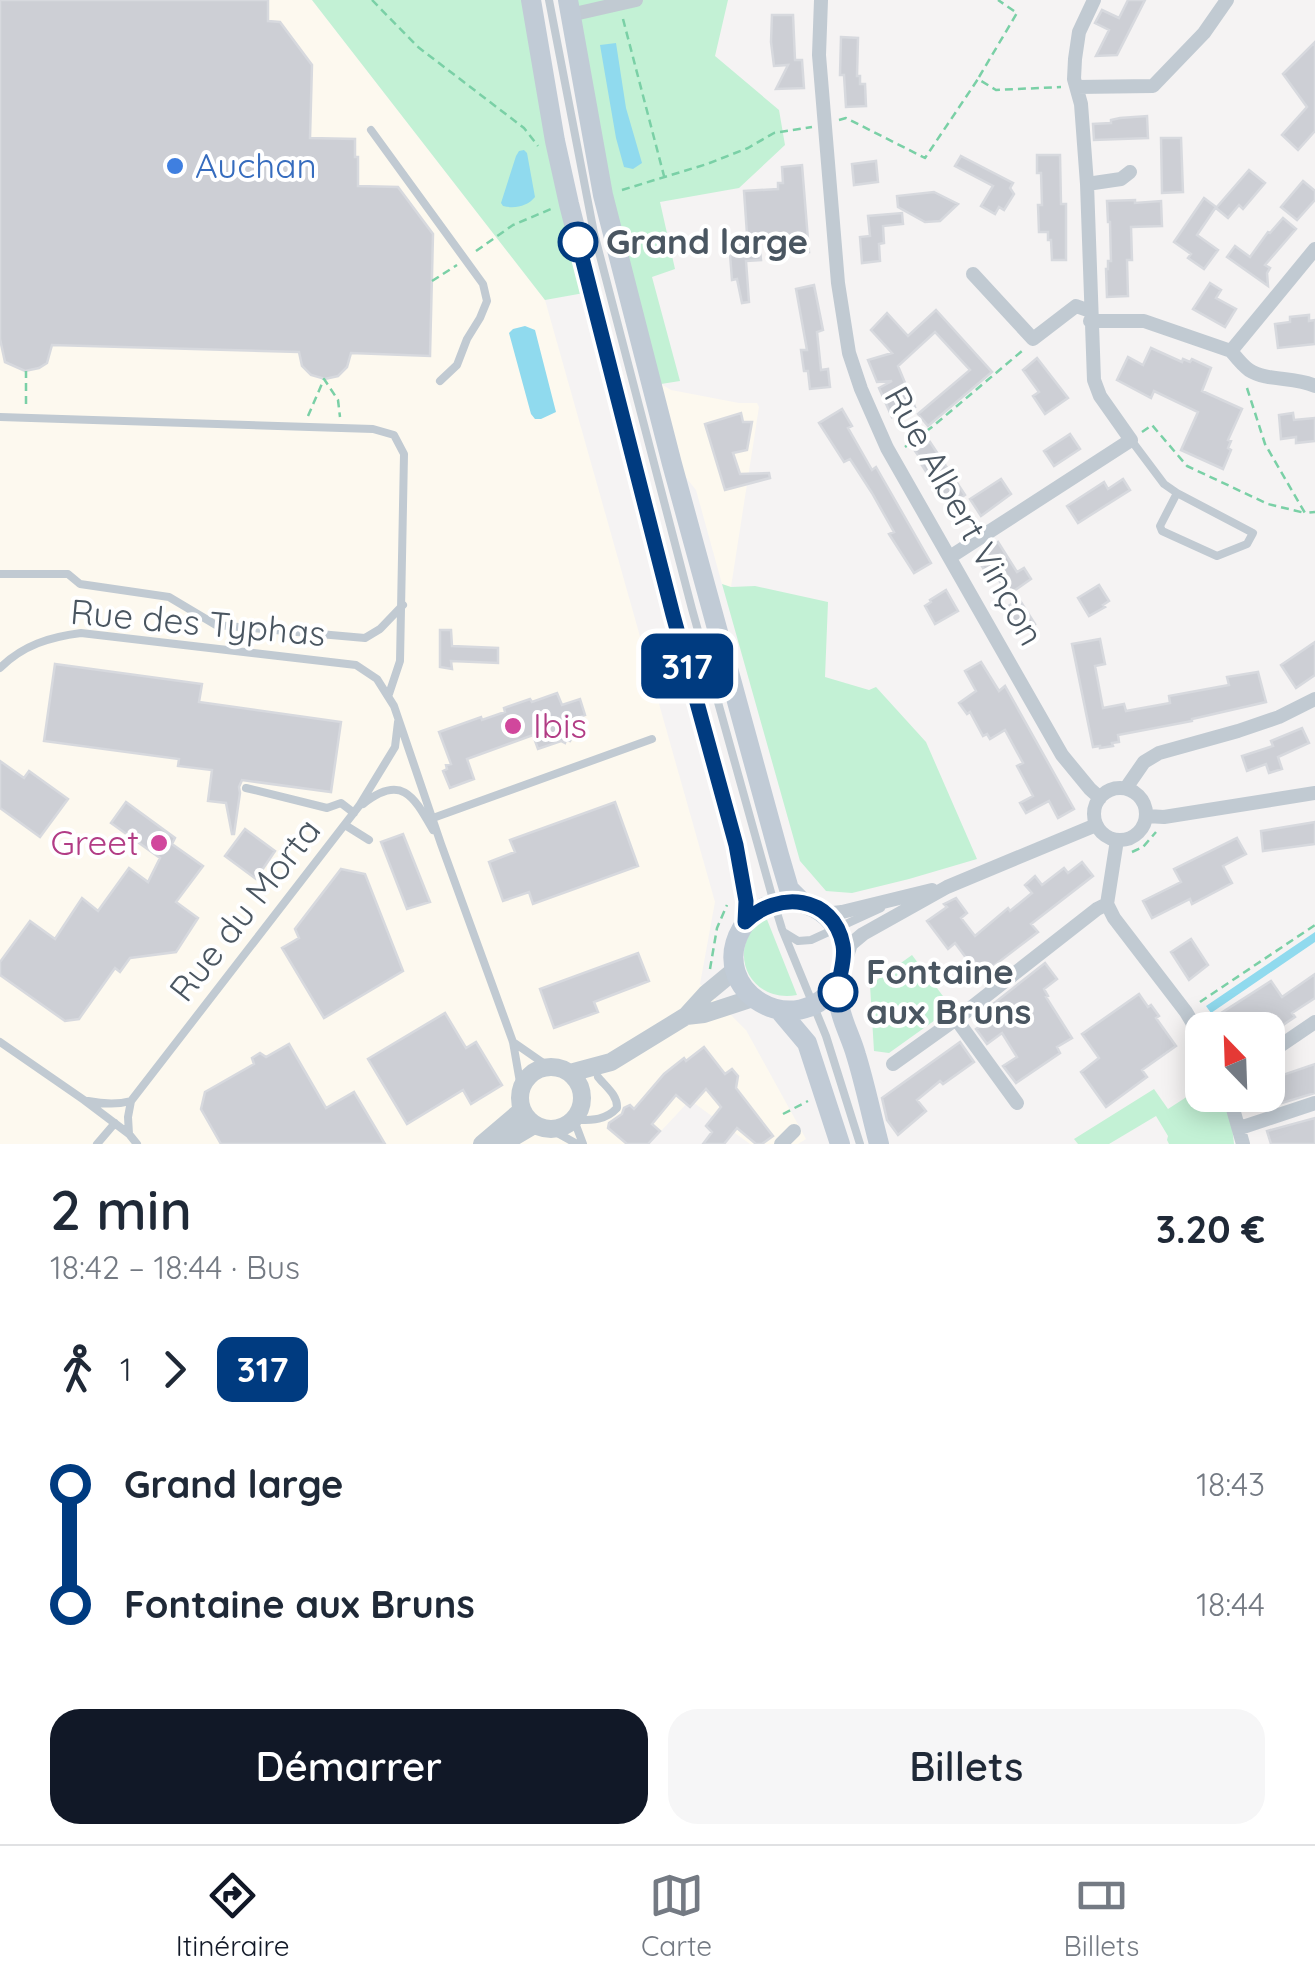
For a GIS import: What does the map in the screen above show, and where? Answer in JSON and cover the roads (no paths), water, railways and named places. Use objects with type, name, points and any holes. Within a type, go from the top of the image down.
[{"type":"main road","points":[[531,0],[568,204],[736,845],[746,901],[745,922],[735,945],[735,970],[753,998],[780,1011],[812,1006],[827,996],[841,973]]},
{"type":"main road","points":[[569,8],[603,195],[672,464],[789,889],[830,921],[843,946],[840,1010],[878,1144]]},
{"type":"main road","points":[[745,922],[774,903],[802,902]]},
{"type":"main road","points":[[780,1011],[807,1043],[840,1144]]},
{"type":"street","points":[[569,8],[636,0]]},
{"type":"street","name":"Rue Albert Vinçon","points":[[820,0],[819,55],[828,183],[849,353],[872,417],[894,459],[1062,755],[1100,798]]},
{"type":"street","points":[[950,558],[1131,440],[1100,396],[1094,380],[1087,184],[1081,104],[1074,79],[1076,42],[1094,0]]},
{"type":"street","points":[[1077,87],[1153,86],[1204,33],[1227,0]]},
{"type":"street","points":[[1087,184],[1121,179],[1130,172]]},
{"type":"street","points":[[1231,351],[1315,249]]},
{"type":"street","points":[[973,274],[1034,339],[1076,306],[1090,316],[1144,321],[1231,351],[1248,369],[1261,374],[1310,383]]},
{"type":"street","points":[[1126,788],[1144,762],[1159,753],[1238,731],[1315,699]]},
{"type":"street","points":[[1126,788],[1143,802],[1146,816],[1133,837],[1117,840],[1104,835],[1096,825],[1094,811],[1100,798],[1112,789],[1126,788]]},
{"type":"street","points":[[1146,816],[1315,794]]},
{"type":"street","points":[[841,973],[851,944],[874,927],[947,886],[1096,825]]},
{"type":"street","points":[[1117,840],[1107,904],[1186,1012]]},
{"type":"street","points":[[830,921],[842,912],[947,886]]},
{"type":"street","points":[[893,1064],[1107,904]]},
{"type":"street","points":[[570,1073],[610,1062],[686,1016],[735,970]]},
{"type":"street","points":[[686,1016],[753,998]]},
{"type":"street","points":[[956,1019],[1016,1103]]},
{"type":"street","points":[[1285,1042],[1315,1022]]},
{"type":"street","points":[[582,1095],[610,1062]]},
{"type":"street","points":[[482,1144],[536,1122],[567,1125],[574,1120],[582,1095],[570,1073],[549,1066],[532,1073],[521,1088],[520,1103],[536,1122]]},
{"type":"street","points":[[1240,1128],[1315,1104]]},
{"type":"street","points":[[1235,1112],[1243,1144]]},
{"type":"street","points":[[502,1144],[536,1122]]},
{"type":"street","points":[[780,1144],[794,1132]]},
{"type":"lane","points":[[549,0],[594,233],[692,610],[782,929],[826,1036],[860,1144]]},
{"type":"lane","points":[[372,130],[483,284],[487,301],[456,365],[440,381]]},
{"type":"lane","points":[[0,417],[374,429],[394,436],[404,454],[403,605],[400,661],[389,694],[513,1042],[521,1088]]},
{"type":"lane","points":[[1131,440],[1164,484],[1177,494],[1253,532],[1248,544],[1217,556],[1162,532],[1160,526],[1177,494]]},
{"type":"lane","points":[[0,574],[68,574],[80,584],[170,596],[216,625],[365,638],[380,629],[403,605]]},
{"type":"lane","name":"Rue des Typhas","points":[[0,668],[28,646],[81,632],[356,666],[377,679],[389,694]]},
{"type":"lane","name":"Rue du Morta","points":[[132,1101],[357,810],[395,747],[398,715]]},
{"type":"lane","points":[[433,818],[652,740]]},
{"type":"lane","points":[[246,788],[327,808],[341,803],[357,810],[374,795],[400,789],[414,797],[441,844]]},
{"type":"lane","points":[[345,825],[369,840]]},
{"type":"lane","points":[[782,929],[798,941],[810,940],[830,921],[874,927]]},
{"type":"lane","points":[[0,1042],[84,1100],[138,1144]]},
{"type":"lane","points":[[513,1042],[549,1066]]},
{"type":"lane","points":[[580,1144],[574,1120],[604,1118],[617,1108],[618,1102],[598,1077]]},
{"type":"lane","points":[[84,1100],[101,1104],[132,1101]]},
{"type":"lane","points":[[129,1134],[132,1101]]},
{"type":"lane","points":[[536,1122],[580,1144]]},
{"type":"lane","points":[[97,1144],[115,1123]]},
{"type":"water","points":[[616,43],[626,108],[642,163],[633,169],[624,167],[616,138],[600,45]]},
{"type":"water","points":[[524,150],[535,197],[521,206],[503,206],[516,156]]},
{"type":"water","points":[[525,326],[535,330],[556,412],[541,419],[531,414],[509,333]]},
{"type":"water","points":[[1315,932],[1315,942],[1212,1012],[1206,1006]]},
{"type":"place","name":"Auchan","points":[[175,166]]},
{"type":"place","name":"Grand large","points":[[578,242]]},
{"type":"place","name":"Ibis","points":[[513,726]]},
{"type":"place","name":"Greet","points":[[159,843]]},
{"type":"place","name":"Fontaine aux Bruns","points":[[838,992]]}]
